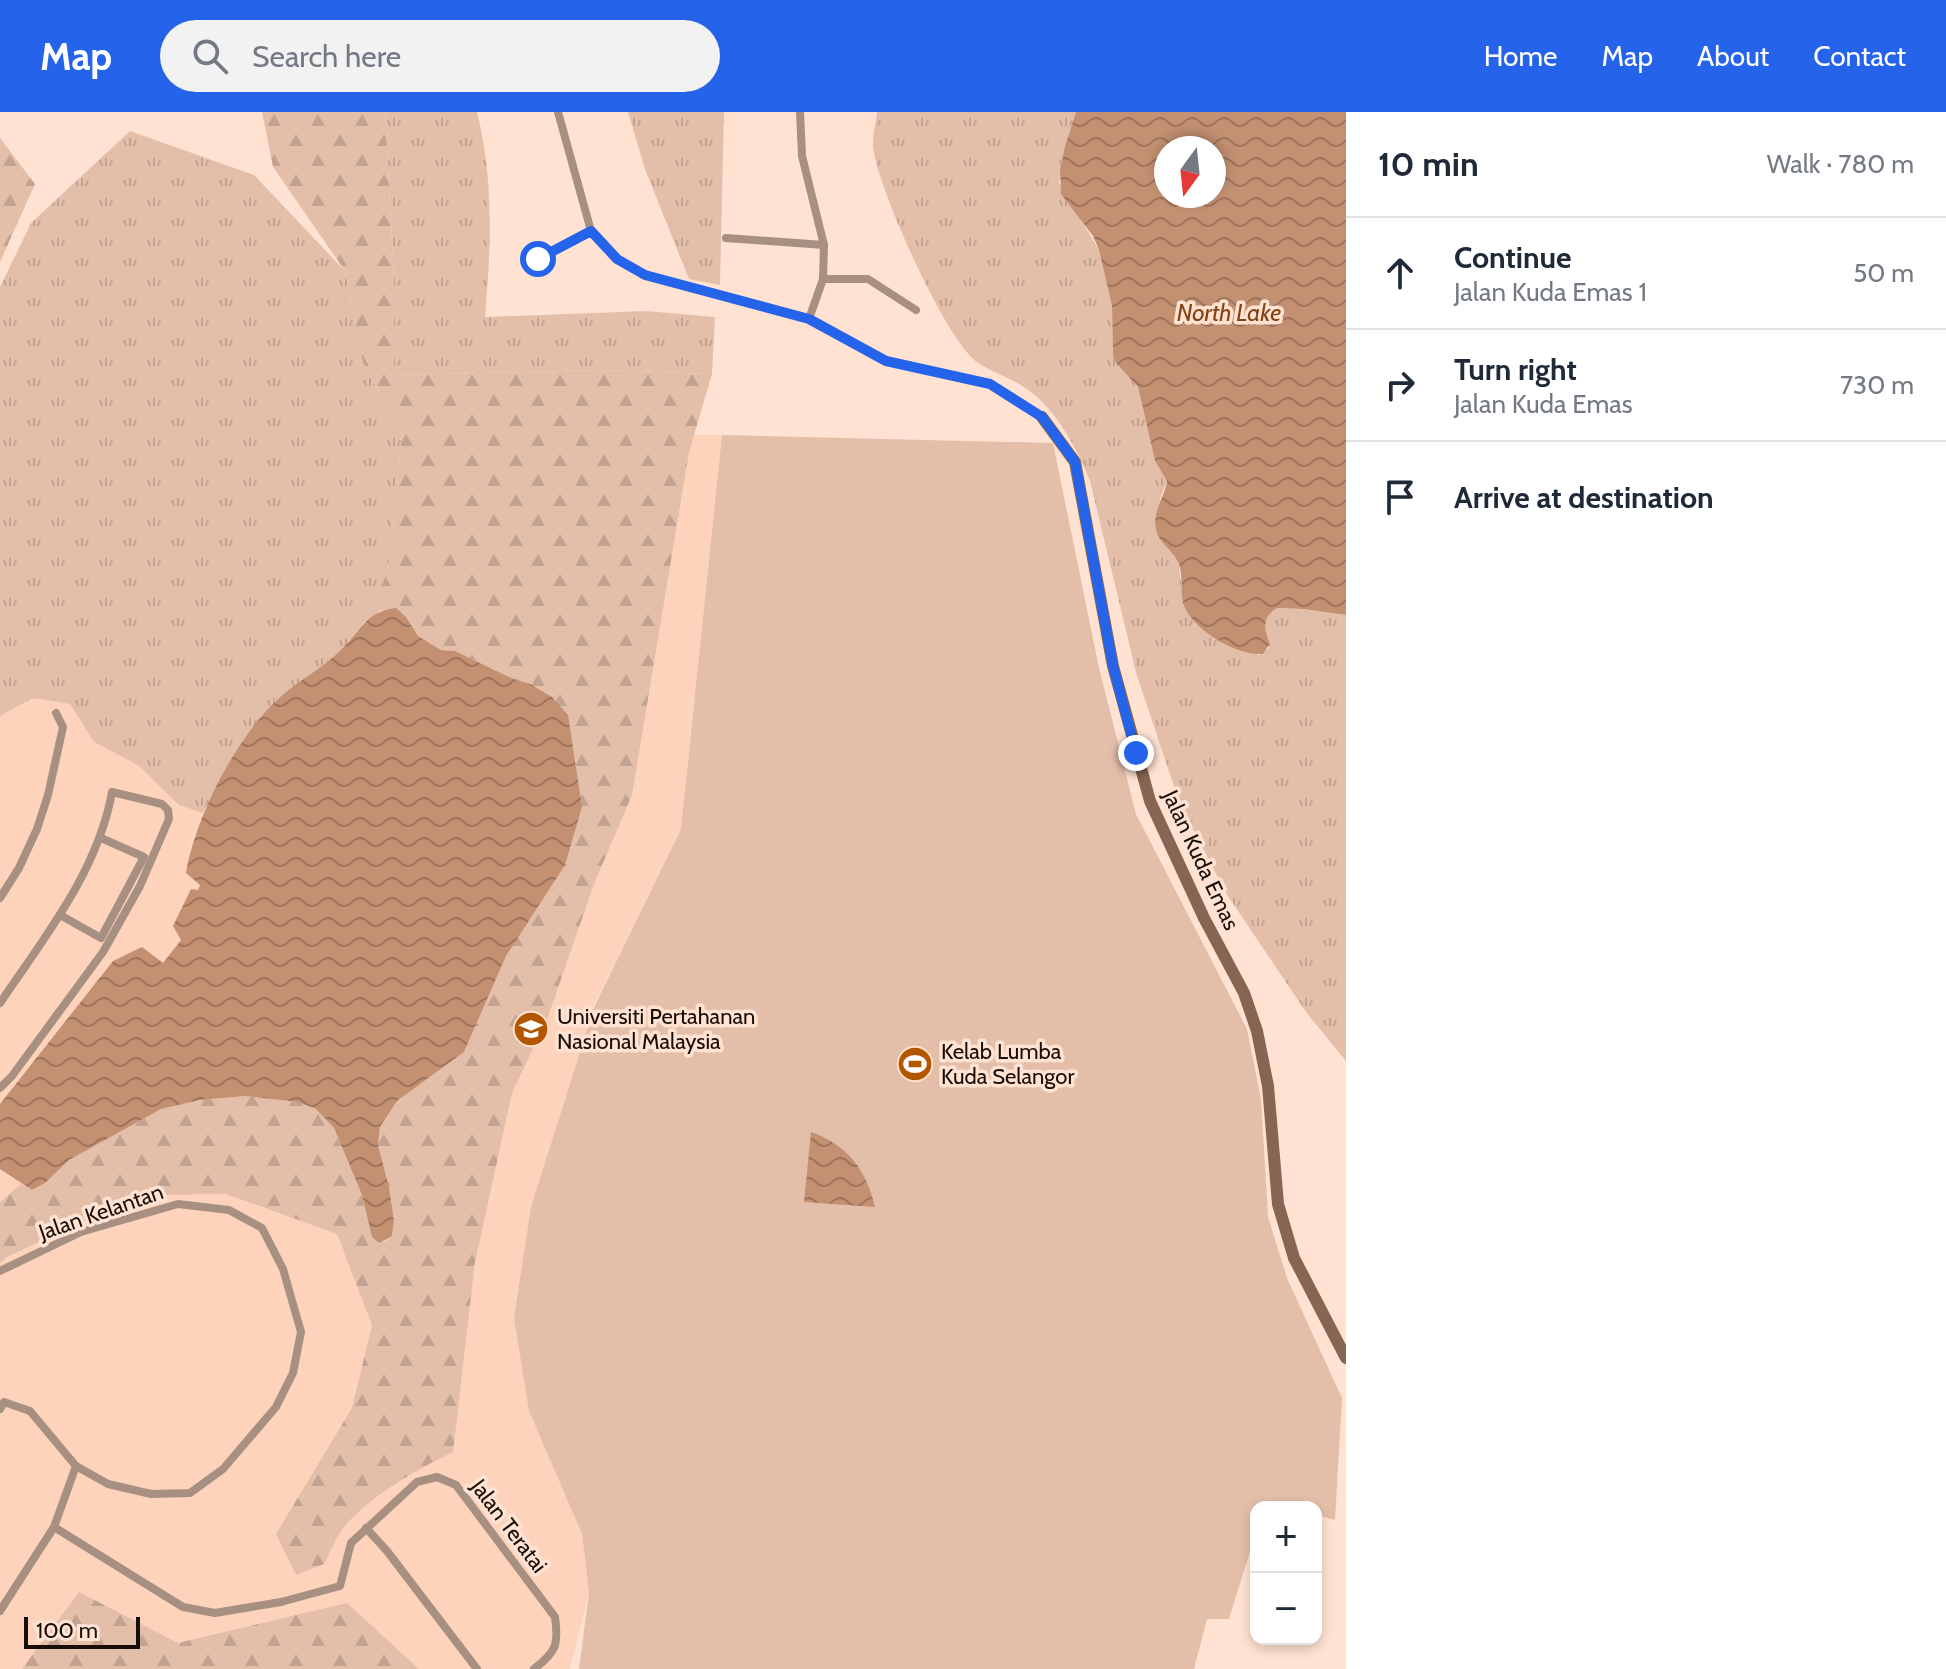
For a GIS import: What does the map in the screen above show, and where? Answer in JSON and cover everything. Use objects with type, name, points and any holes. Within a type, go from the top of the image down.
[{"type":"street","name":"Jalan Kuda Emas","points":[[558,112],[591,231],[617,259],[645,275],[809,319],[886,361],[990,384],[1042,417],[1075,462],[1113,666],[1150,801],[1204,918],[1244,993],[1257,1031],[1268,1086],[1278,1204],[1294,1258],[1346,1358]]},
{"type":"street","points":[[800,112],[802,156],[824,245],[823,279],[809,319]]},
{"type":"street","points":[[538,259],[591,231]]},
{"type":"street","points":[[726,238],[824,245]]},
{"type":"street","points":[[823,279],[868,279],[916,310]]},
{"type":"street","points":[[0,898],[19,868],[48,795],[63,727],[56,713]]},
{"type":"street","points":[[0,1003],[60,915],[101,838],[112,792],[162,804],[168,810],[169,819],[140,886],[103,952],[0,1088]]},
{"type":"street","points":[[60,915],[101,938],[144,857],[101,838]]},
{"type":"street","name":"Jalan Kelantan","points":[[0,1271],[81,1232],[178,1204],[229,1210],[262,1228],[283,1269],[301,1332],[293,1373],[276,1407],[223,1469],[190,1493],[151,1494],[108,1484],[76,1466]]},
{"type":"street","points":[[0,1611],[54,1527],[76,1466],[30,1411],[2,1405]]},
{"type":"street","name":"Jalan Teratai","points":[[54,1527],[183,1607],[215,1613],[281,1602],[340,1586],[351,1543],[417,1482],[437,1477],[456,1485],[555,1617],[558,1639],[550,1656],[534,1669]]},
{"type":"street","points":[[366,1528],[477,1669]]},
{"type":"shaded area","name":"Universiti Pertahanan Nasional Malaysia","points":[[402,435],[722,435],[681,829],[594,1005],[529,1411],[582,1534],[589,1592],[570,1669],[0,1669],[0,1169],[33,1190],[381,610],[364,622],[388,571]]},
{"type":"shaded area","points":[[33,698],[70,704],[94,742],[138,764],[179,805],[203,813],[190,848],[200,885],[182,939],[163,963],[113,961],[0,1104],[0,716]]},
{"type":"green space","points":[[262,112],[385,112],[394,277],[394,375],[603,370],[712,374],[689,452],[632,795],[594,884],[548,1017],[512,1093],[475,1262],[453,1452],[410,1475],[368,1503],[342,1530],[324,1564],[296,1575],[276,1534],[352,1408],[372,1325],[337,1234],[226,1194],[139,1195],[0,1263],[0,1202],[21,1184],[32,1190],[45,1183],[69,1160],[161,1109],[200,1100],[245,1096],[298,1102],[316,1109],[334,1128],[362,1195],[372,1237],[384,1242],[392,1236],[394,1221],[378,1145],[380,1127],[397,1101],[464,1052],[506,956],[526,922],[530,684],[455,651],[441,650],[418,636],[406,617],[381,610],[364,622],[388,571],[402,435],[363,363],[345,271],[273,167]]},
{"type":"green space","points":[[385,112],[477,112],[489,188],[489,266],[485,317],[646,311],[715,317],[712,374],[603,370],[393,375],[394,277]]},
{"type":"green space","points":[[628,112],[724,112],[720,285],[689,279],[645,169]]},
{"type":"green space","points":[[877,112],[1076,112],[1065,146],[1059,183],[1099,250],[1112,306],[1113,356],[1138,387],[1155,461],[1167,481],[1160,499],[1179,566],[1184,606],[1215,639],[1259,655],[1269,648],[1265,622],[1277,608],[1346,615],[1346,1061],[1306,1012],[1226,893],[1180,804],[1137,676],[1084,467],[1062,426],[1043,403],[1019,384],[976,361],[948,324],[915,261],[887,195],[873,148]]},
{"type":"green space","points":[[130,131],[254,175],[345,271],[363,363],[402,435],[388,571],[364,622],[341,651],[276,701],[243,740],[203,813],[179,805],[138,765],[94,742],[70,704],[33,698],[0,716],[0,287],[31,223]]},
{"type":"green space","points":[[0,138],[35,184],[0,262]]},
{"type":"green space","name":"Kelab Lumba Kuda Selangor","points":[[722,435],[1053,443],[1099,668],[1136,814],[1247,1029],[1261,1099],[1268,1217],[1287,1278],[1342,1398],[1335,1520],[1322,1517],[1322,1501],[1250,1501],[1250,1551],[1229,1619],[1207,1619],[1194,1669],[579,1669],[589,1592],[582,1534],[529,1411],[514,1318],[531,1207],[595,1005],[681,829]]},
{"type":"green space","points":[[79,1592],[178,1643],[347,1603],[419,1669],[22,1669]]},
{"type":"water","name":"North Lake","points":[[1076,112],[1346,112],[1346,615],[1277,608],[1266,620],[1265,629],[1270,644],[1263,654],[1228,646],[1205,631],[1188,613],[1183,603],[1179,565],[1156,529],[1156,516],[1167,481],[1155,461],[1138,387],[1113,356],[1112,306],[1099,250],[1093,236],[1061,194],[1060,170]]},
{"type":"water","points":[[396,608],[418,636],[441,650],[455,651],[552,697],[568,715],[582,807],[565,865],[506,956],[464,1052],[397,1101],[380,1127],[378,1145],[389,1187],[394,1221],[392,1236],[379,1243],[372,1237],[362,1195],[334,1128],[316,1109],[298,1102],[245,1096],[200,1100],[161,1109],[69,1160],[45,1183],[32,1190],[0,1169],[0,1104],[113,961],[142,947],[163,963],[181,940],[173,926],[191,889],[198,890],[200,885],[186,873],[198,828],[219,780],[246,736],[277,700],[333,658],[370,618]]},
{"type":"water","points":[[811,1132],[835,1144],[854,1160],[875,1207],[804,1202]]},
{"type":"place","name":"Universiti Pertahanan Nasional Malaysia","points":[[531,1029]]},
{"type":"place","name":"Kelab Lumba Kuda Selangor","points":[[915,1064]]},
{"type":"route","points":[[538,259],[591,231],[617,259],[645,275],[809,319],[886,361],[990,384],[1042,417],[1075,462],[1113,666],[1136,753]]}]
